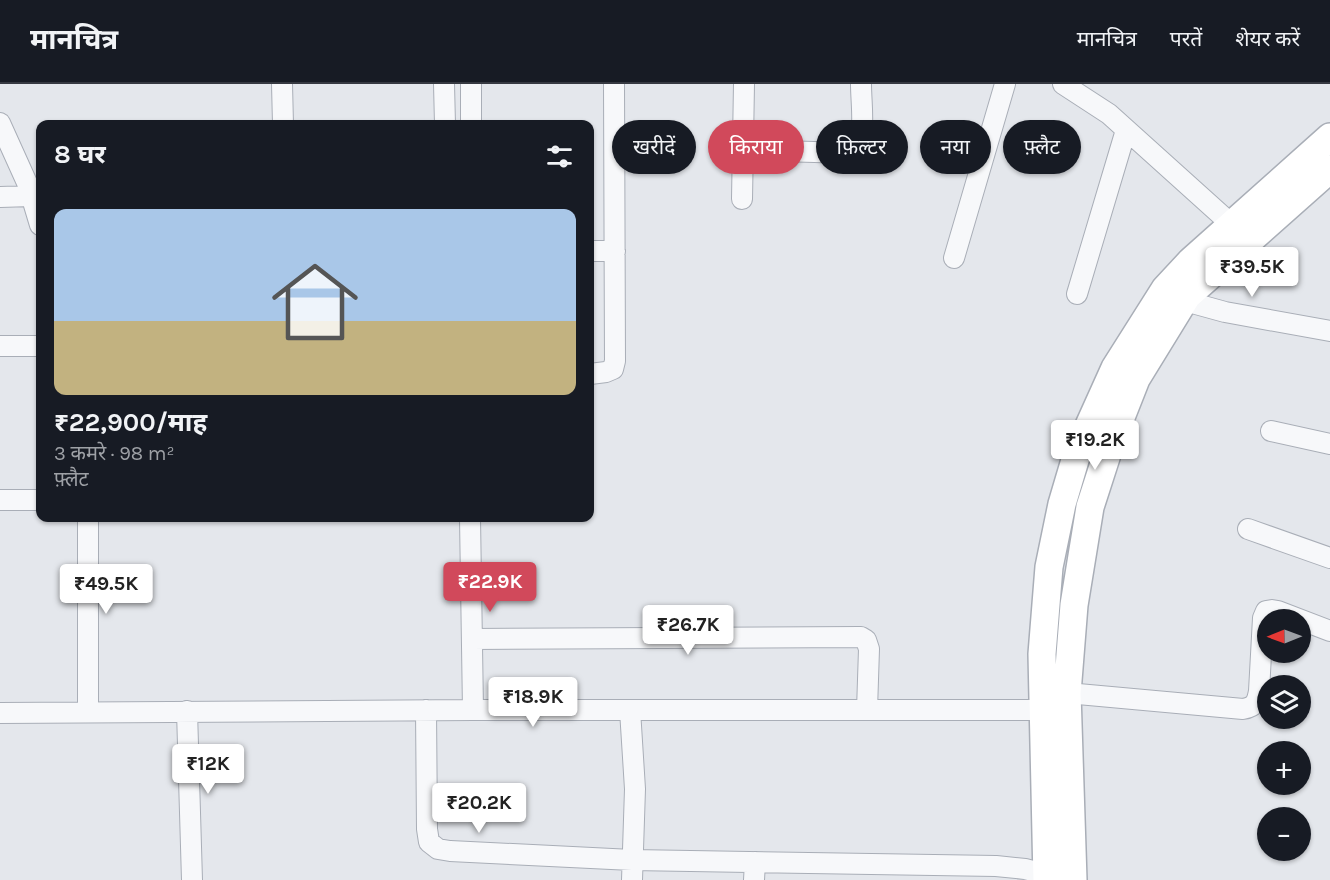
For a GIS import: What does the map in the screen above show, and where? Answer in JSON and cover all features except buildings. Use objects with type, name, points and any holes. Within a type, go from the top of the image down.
[{"type":"street","points":[[282,84],[283,120]]},
{"type":"street","points":[[444,84],[445,120]]},
{"type":"street","points":[[471,84],[471,120]]},
{"type":"street","points":[[594,374],[613,369],[615,361],[614,84]]},
{"type":"street","points":[[743,120],[744,84]]},
{"type":"street","points":[[804,152],[849,153],[856,151],[861,141],[862,131],[861,84]]},
{"type":"street","points":[[954,258],[1005,84]]},
{"type":"street","points":[[1063,84],[1109,114],[1240,233]]},
{"type":"street","points":[[0,123],[33,189],[36,204]]},
{"type":"street","points":[[1077,294],[1126,130]]},
{"type":"street","points":[[1175,295],[1188,296],[1240,233],[1330,137]]},
{"type":"street","points":[[1240,233],[1330,169]]},
{"type":"street","points":[[742,199],[743,174]]},
{"type":"street","points":[[0,197],[33,189]]},
{"type":"street","points":[[594,251],[615,251]]},
{"type":"street","points":[[1175,295],[1225,312],[1330,331]]},
{"type":"street","points":[[426,710],[427,829],[429,842],[438,849],[632,860],[754,871],[996,866],[1026,869],[1059,879],[1059,704],[1090,507],[1110,445],[1136,379],[1175,295]]},
{"type":"street","points":[[0,346],[36,346]]},
{"type":"street","points":[[1271,431],[1330,444]]},
{"type":"street","points":[[0,500],[36,500]]},
{"type":"street","points":[[88,522],[88,712]]},
{"type":"street","points":[[470,522],[473,710]]},
{"type":"street","points":[[1248,529],[1330,558]]},
{"type":"street","points":[[0,712],[867,710],[1059,704],[1243,709],[1252,707],[1257,701],[1263,618],[1266,612],[1272,609],[1330,631]]},
{"type":"street","points":[[472,639],[861,637],[866,640],[869,650],[867,710]]},
{"type":"street","points":[[630,710],[635,789],[632,880]]},
{"type":"street","points":[[187,711],[192,880]]}]
